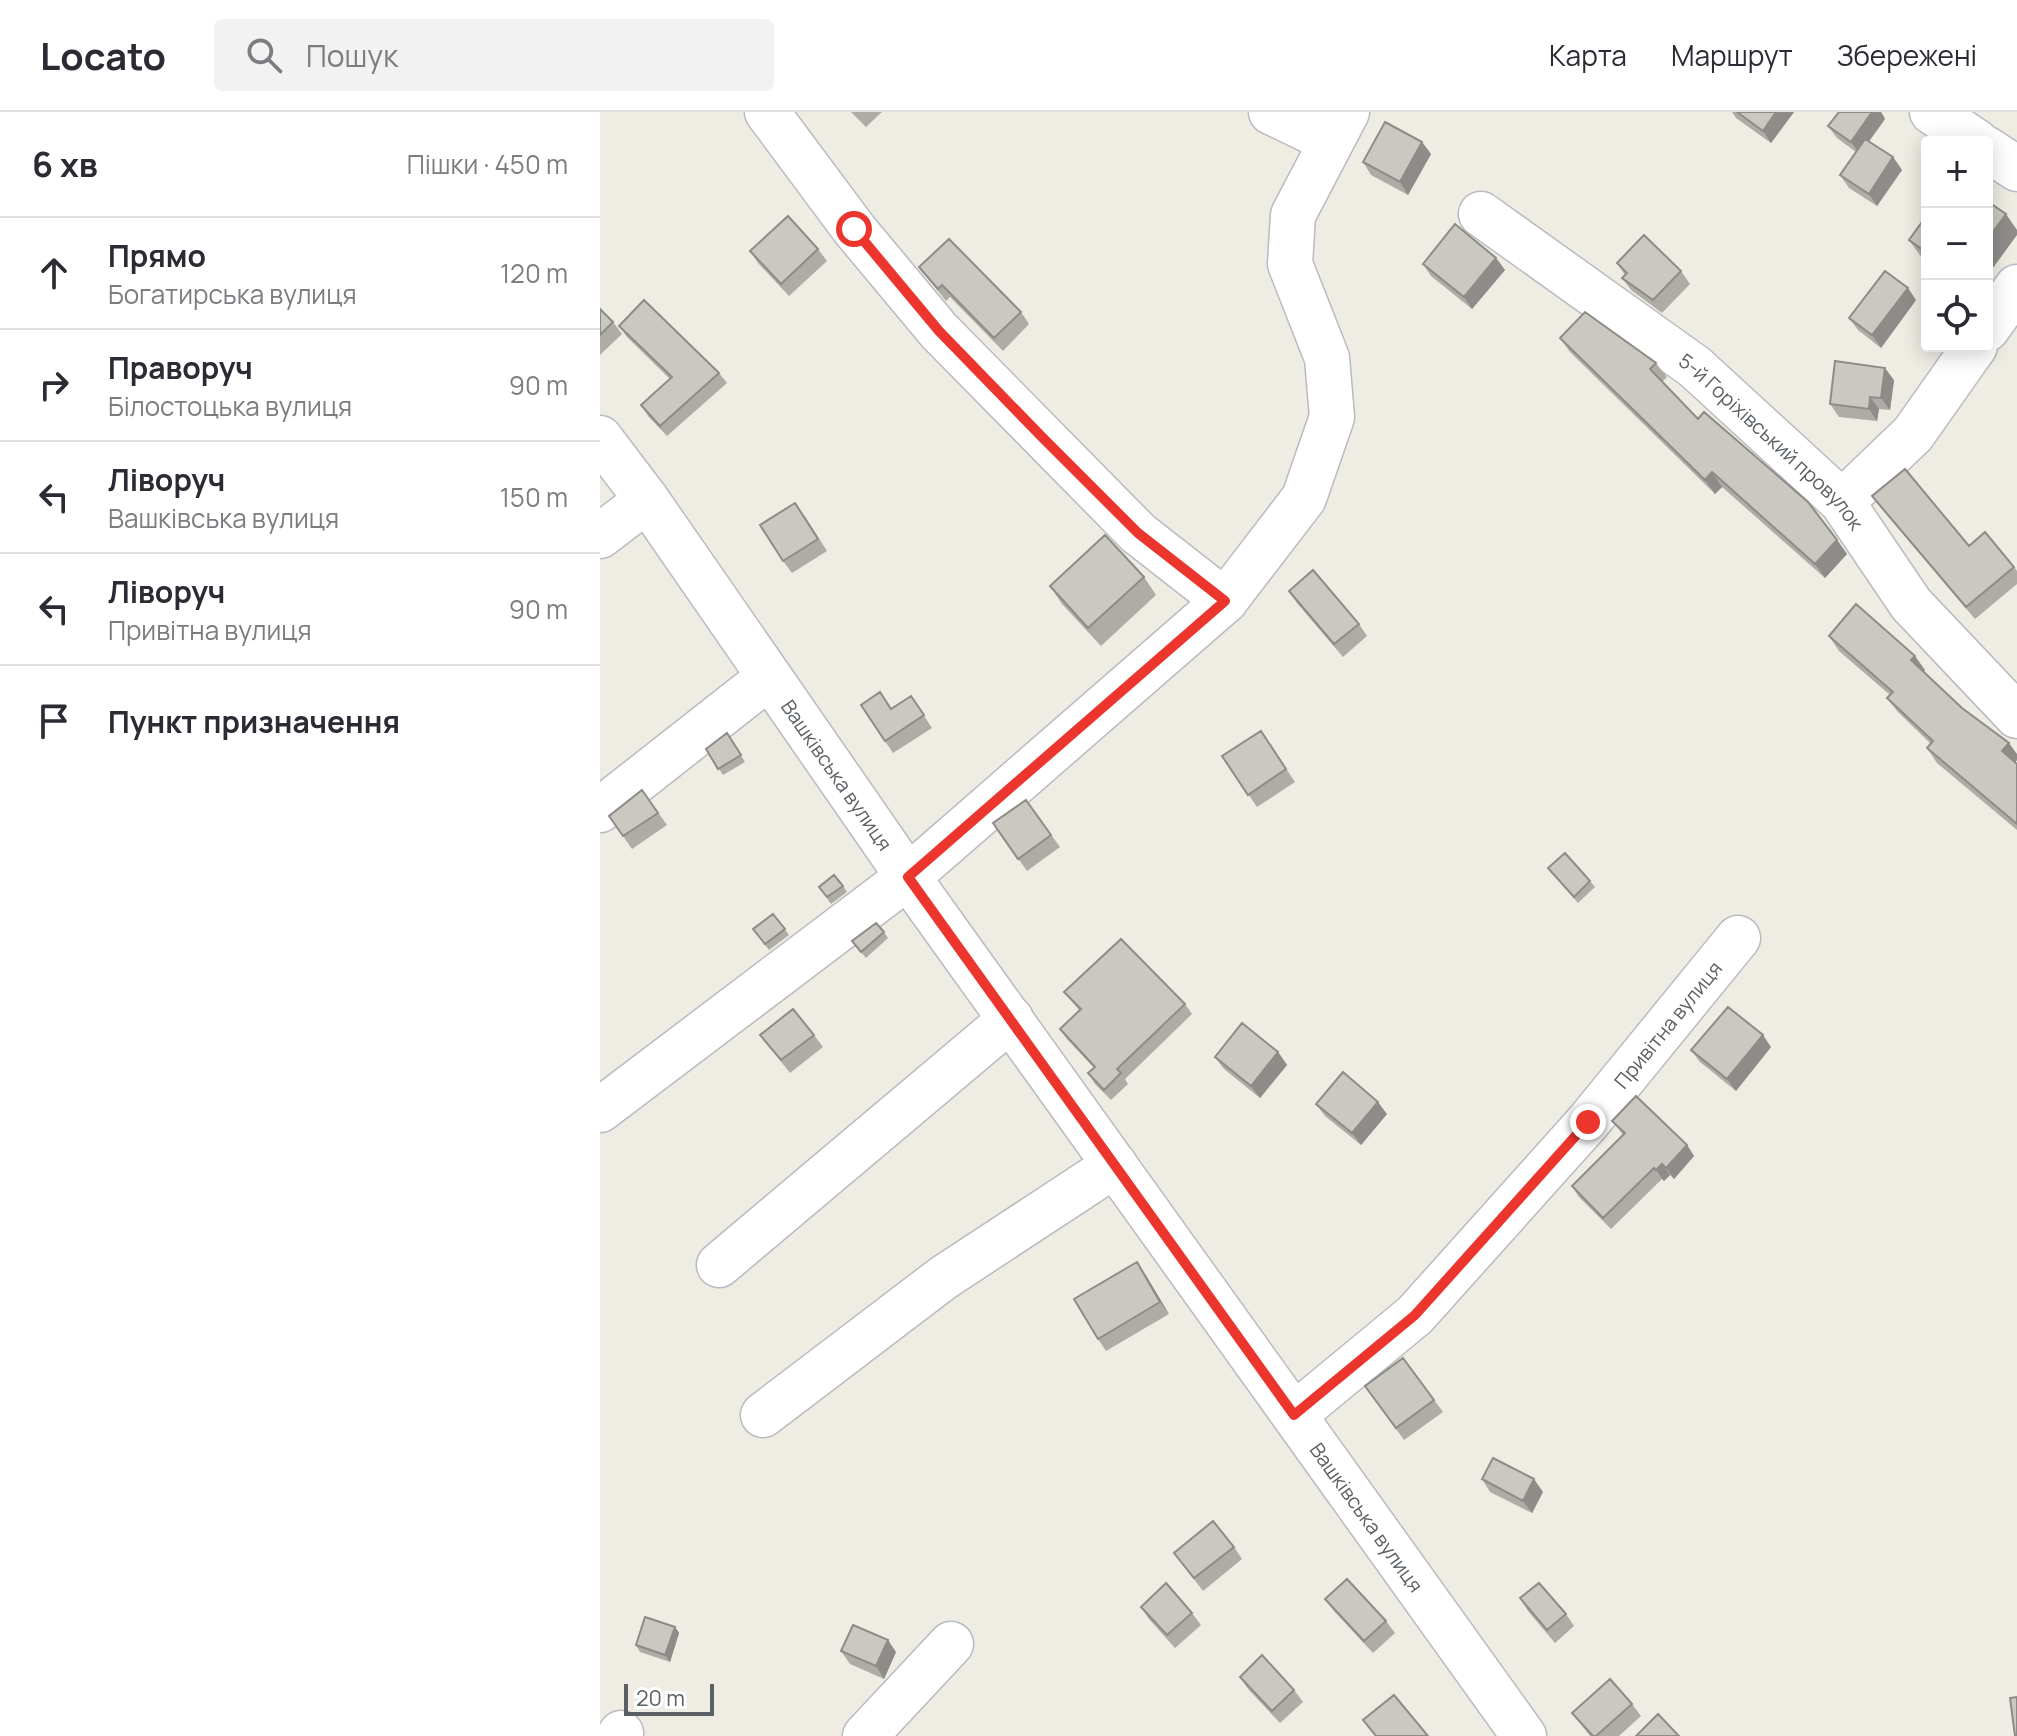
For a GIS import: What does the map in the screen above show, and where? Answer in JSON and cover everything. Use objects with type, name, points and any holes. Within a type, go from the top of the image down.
[{"type":"street","points":[[767,112],[854,229],[939,331],[1138,533],[1225,601]]},
{"type":"street","points":[[600,1110],[908,877],[1225,601],[1304,498],[1332,417],[1327,358],[1290,264],[1293,215],[1339,127],[1271,112]]},
{"type":"street","points":[[1932,112],[1968,136]]},
{"type":"street","points":[[1993,153],[2017,169]]},
{"type":"street","name":"5-й Горіхівський провулок","points":[[1481,214],[1695,367],[1842,502],[1911,604],[2017,716]]},
{"type":"street","points":[[1993,321],[2017,287]]},
{"type":"street","points":[[1842,502],[1913,434],[1971,352]]},
{"type":"street","name":"Вашківська вулиця","points":[[600,438],[647,500],[908,877],[1524,1736]]},
{"type":"street","points":[[600,536],[647,500]]},
{"type":"street","points":[[600,810],[668,761],[768,678]]},
{"type":"street","name":"Привітна вулиця","points":[[1294,1415],[1415,1315],[1588,1122],[1738,938]]},
{"type":"street","points":[[719,1265],[1011,1019]]},
{"type":"street","points":[[763,1415],[943,1278],[1115,1165]]},
{"type":"street","points":[[865,1736],[951,1644]]},
{"type":"building","points":[[1737,112],[1776,112],[1763,131]]},
{"type":"building","points":[[1839,112],[1872,112],[1851,142],[1828,126]]},
{"type":"building","points":[[1385,122],[1422,142],[1400,182],[1363,162]]},
{"type":"building","points":[[1865,139],[1893,157],[1869,194],[1840,175]]},
{"type":"building","points":[[1993,205],[2006,214],[1993,232]]},
{"type":"building","points":[[788,216],[818,249],[781,284],[750,251]]},
{"type":"building","points":[[1921,223],[1921,249],[1909,240]]},
{"type":"building","points":[[1455,224],[1496,258],[1464,297],[1423,264]]},
{"type":"building","points":[[1644,235],[1681,271],[1653,300],[1622,278],[1627,273],[1617,263]]},
{"type":"building","points":[[949,239],[1021,312],[994,338],[942,285],[938,289],[919,267]]},
{"type":"building","points":[[1885,271],[1908,288],[1872,335],[1849,318]]},
{"type":"building","points":[[644,300],[719,373],[660,426],[641,405],[672,377],[619,326]]},
{"type":"building","points":[[600,309],[613,322],[600,335]]},
{"type":"building","points":[[1585,312],[1656,363],[1650,369],[1698,419],[1704,412],[1808,502],[1837,540],[1815,564],[1712,472],[1705,480],[1560,338]]},
{"type":"building","points":[[1835,361],[1885,368],[1881,398],[1870,397],[1869,409],[1830,404]]},
{"type":"building","points":[[1905,469],[1969,546],[1985,532],[2014,567],[1966,607],[1872,496]]},
{"type":"building","points":[[795,503],[818,539],[783,561],[760,525]]},
{"type":"building","points":[[1105,535],[1144,577],[1088,628],[1050,586]]},
{"type":"building","points":[[1313,570],[1359,624],[1334,644],[1289,591]]},
{"type":"building","points":[[1856,604],[1915,656],[1911,660],[1962,708],[2009,743],[2002,751],[2017,764],[2017,824],[1927,748],[1933,741],[1887,698],[1893,692],[1829,636]]},
{"type":"building","points":[[880,692],[891,709],[911,696],[924,715],[885,741],[861,705]]},
{"type":"building","points":[[1261,731],[1286,769],[1248,795],[1222,756]]},
{"type":"building","points":[[727,733],[741,755],[718,769],[706,749]]},
{"type":"building","points":[[642,790],[658,813],[623,836],[609,816]]},
{"type":"building","points":[[1026,800],[1051,835],[1018,859],[993,823]]},
{"type":"building","points":[[1565,853],[1590,881],[1574,897],[1548,868]]},
{"type":"building","points":[[834,875],[843,886],[827,897],[819,887]]},
{"type":"building","points":[[773,914],[785,929],[765,944],[753,929]]},
{"type":"building","points":[[876,923],[884,932],[861,952],[852,941]]},
{"type":"building","points":[[1121,939],[1185,1004],[1117,1069],[1121,1073],[1104,1090],[1088,1073],[1095,1067],[1060,1029],[1081,1009],[1064,992]]},
{"type":"building","points":[[1728,1007],[1763,1035],[1727,1079],[1691,1050]]},
{"type":"building","points":[[793,1009],[814,1035],[781,1060],[760,1035]]},
{"type":"building","points":[[1242,1023],[1278,1052],[1251,1086],[1215,1057]]},
{"type":"building","points":[[1343,1072],[1378,1102],[1352,1133],[1316,1104]]},
{"type":"building","points":[[1636,1096],[1687,1145],[1666,1168],[1662,1164],[1656,1170],[1654,1168],[1603,1218],[1572,1186],[1625,1133],[1612,1121]]},
{"type":"building","points":[[1137,1262],[1160,1302],[1098,1339],[1074,1299]]},
{"type":"building","points":[[1403,1358],[1434,1400],[1396,1428],[1365,1386]]},
{"type":"building","points":[[1493,1458],[1534,1479],[1523,1501],[1482,1479]]},
{"type":"building","points":[[1213,1521],[1234,1547],[1194,1578],[1174,1553]]},
{"type":"building","points":[[1347,1579],[1386,1621],[1364,1641],[1325,1599]]},
{"type":"building","points":[[1166,1583],[1192,1613],[1167,1635],[1141,1607]]},
{"type":"building","points":[[1539,1583],[1566,1614],[1547,1630],[1520,1598]]},
{"type":"building","points":[[645,1617],[675,1627],[665,1655],[636,1645]]},
{"type":"building","points":[[853,1625],[888,1640],[876,1666],[841,1651]]},
{"type":"building","points":[[1262,1655],[1294,1690],[1272,1711],[1240,1677]]},
{"type":"building","points":[[1610,1679],[1632,1704],[1593,1736],[1572,1713]]},
{"type":"building","points":[[1394,1695],[1428,1736],[1376,1736],[1363,1720]]},
{"type":"building","points":[[2017,1697],[2017,1736],[2015,1736],[2010,1698]]},
{"type":"building","points":[[1658,1714],[1679,1736],[1636,1736]]},
{"type":"route","points":[[854,229],[939,331],[1041,436],[1138,533],[1225,601],[908,877],[1294,1415],[1415,1315],[1588,1122]]}]
